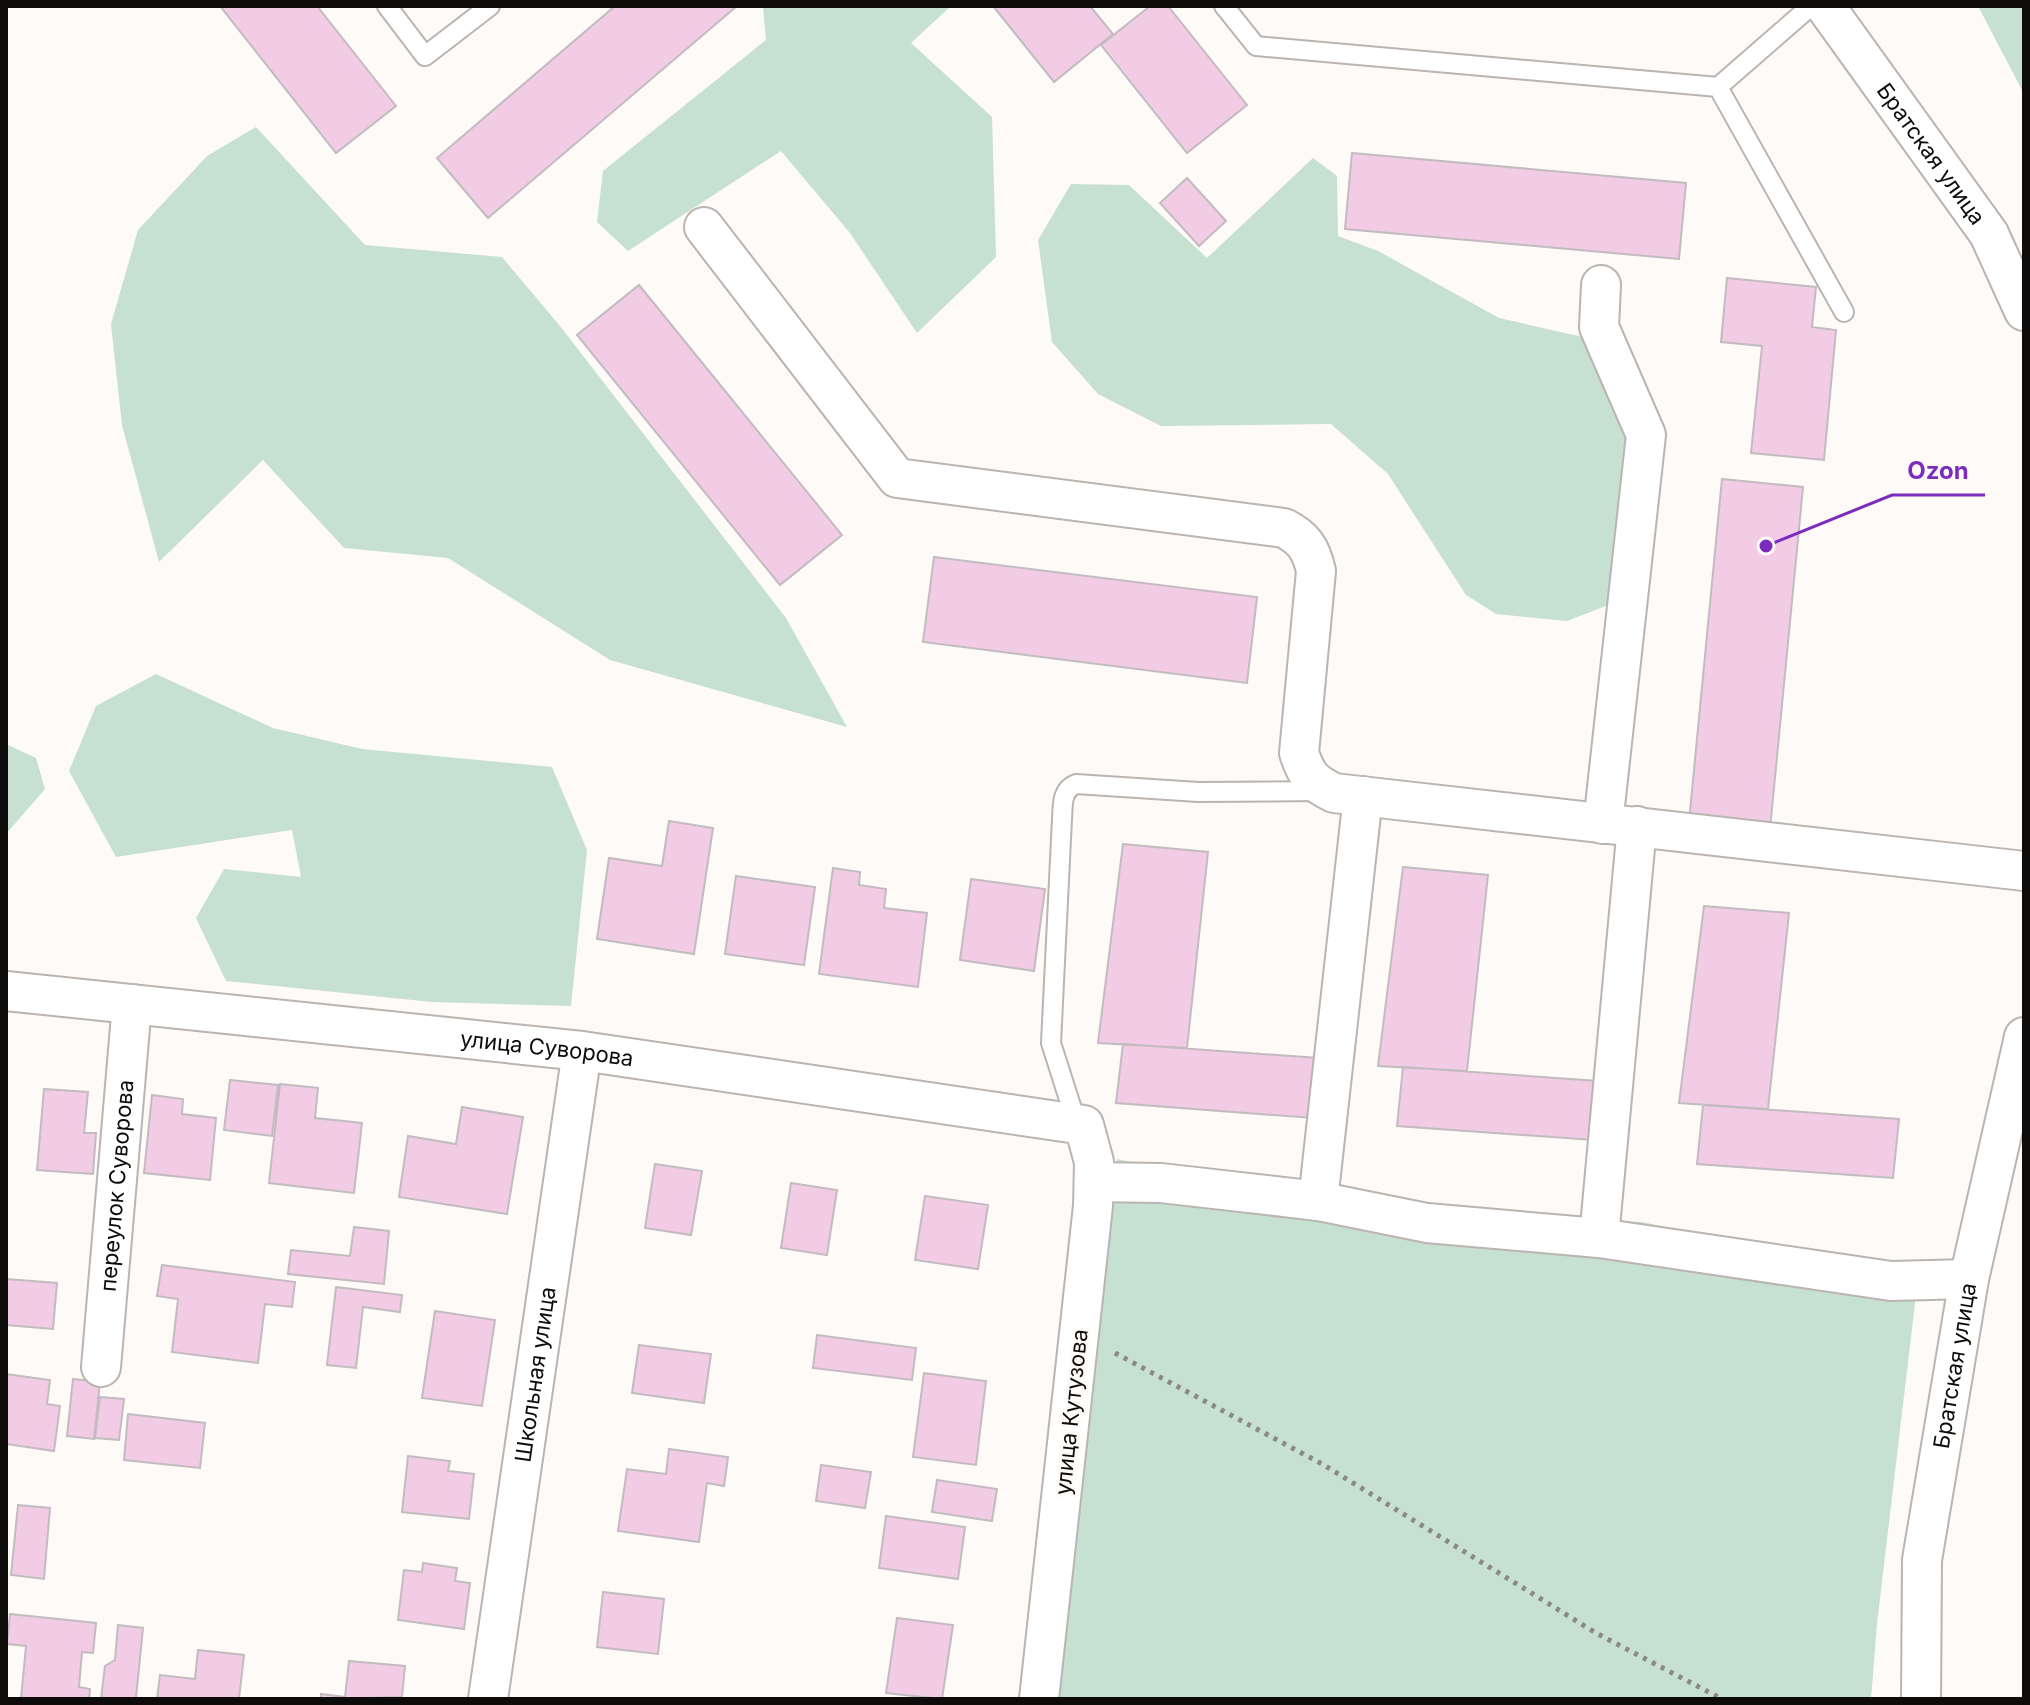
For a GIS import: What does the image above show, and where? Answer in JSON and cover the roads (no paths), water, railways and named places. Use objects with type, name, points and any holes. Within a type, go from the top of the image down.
[{"type":"street","name":"Братская улица","points":[[1825,6],[1989,234],[2024,311]]},
{"type":"street","points":[[704,227],[897,478],[1284,528],[1301,536],[1311,552],[1316,571],[1299,753],[1305,770],[1316,784],[1346,793],[2024,871]]},
{"type":"street","points":[[1599,1238],[1620,825],[1646,435],[1599,327],[1601,285]]},
{"type":"street","points":[[1318,1201],[1346,793]]},
{"type":"street","name":"улица Суворова","points":[[6,991],[582,1051],[1084,1125]]},
{"type":"street","name":"переулок Суворова","points":[[101,1367],[132,1004]]},
{"type":"street","name":"Братская улица","points":[[1921,1699],[1922,1560],[1969,1279],[2024,1037]]},
{"type":"street","name":"Школьная улица","points":[[488,1699],[582,1051]]},
{"type":"street","name":"улица Кутузова","points":[[1039,1699],[1094,1182],[1094,1162],[1084,1125]]},
{"type":"street","points":[[1094,1182],[1161,1183],[1318,1201],[1427,1223],[1599,1238],[1891,1281],[1969,1279]]},
{"type":"lane","points":[[387,6],[425,56],[490,6]]},
{"type":"lane","points":[[1224,6],[1256,46],[1718,87],[1811,6]]},
{"type":"lane","points":[[1718,87],[1844,312]]},
{"type":"lane","points":[[1084,1125],[1073,1112],[1051,1043],[1062,819],[1064,795],[1068,787],[1076,784],[1198,792],[1346,793]]},
{"type":"place","name":"Ozon","points":[[1766,546]]}]
